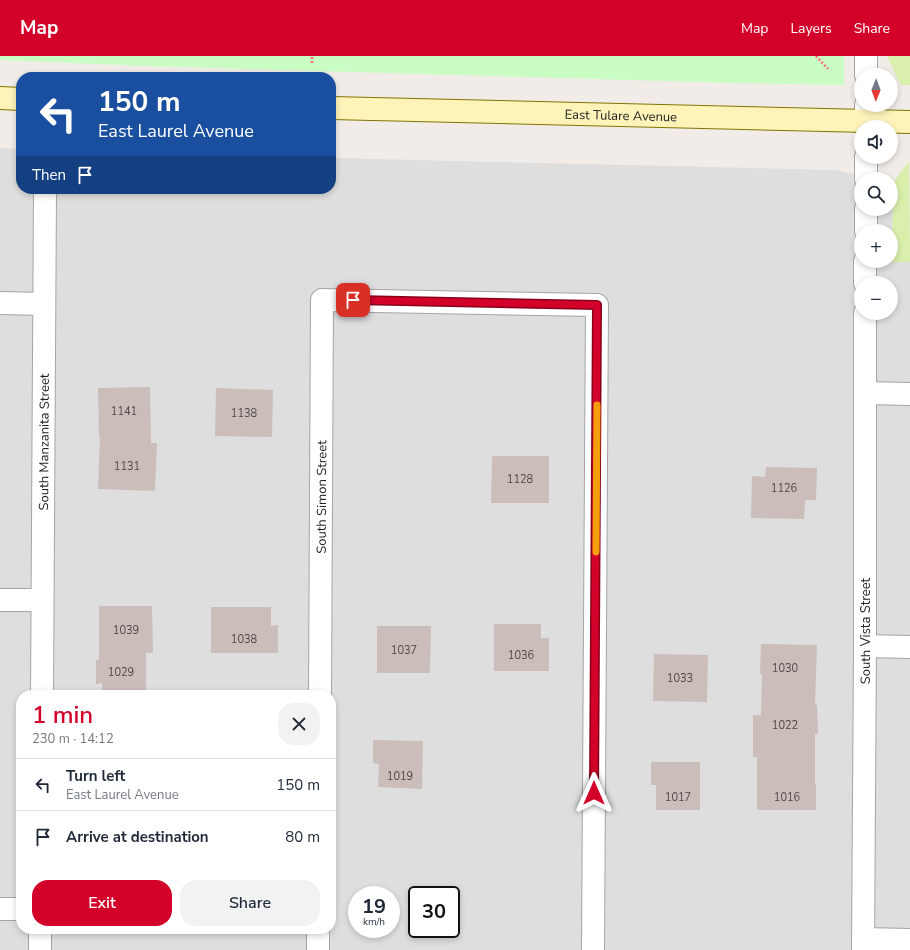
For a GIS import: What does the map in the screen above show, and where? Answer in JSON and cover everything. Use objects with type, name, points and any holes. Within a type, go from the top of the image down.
[{"type":"street","points":[[866,56],[866,68]]},
{"type":"street","points":[[0,98],[16,99]]},
{"type":"street","name":"East Tulare Avenue","points":[[336,108],[866,118],[910,122]]},
{"type":"street","name":"South Manzanita Street","points":[[42,690],[45,194]]},
{"type":"street","name":"South Simon Street","points":[[320,690],[322,300],[597,305],[593,950]]},
{"type":"street","points":[[0,303],[44,304]]},
{"type":"street","name":"South Vista Street","points":[[863,944],[865,320]]},
{"type":"street","points":[[865,393],[910,394]]},
{"type":"street","points":[[0,600],[42,600]]},
{"type":"street","points":[[865,646],[910,648]]},
{"type":"street","points":[[0,909],[16,909]]},
{"type":"street","points":[[40,934],[40,950]]},
{"type":"street","points":[[318,934],[318,950]]},
{"type":"street","points":[[863,944],[910,940]]},
{"type":"path","points":[[312,56],[312,63]]},
{"type":"path","points":[[816,56],[828,69]]},
{"type":"shaded area","points":[[0,148],[16,149],[16,194],[336,194],[336,158],[835,170],[854,174],[854,216],[893,216],[892,224],[854,224],[854,268],[898,268],[898,261],[910,262],[910,950],[0,950]]},
{"type":"green space","points":[[0,56],[844,56],[844,85],[144,66],[0,60]]},
{"type":"green space","points":[[887,56],[910,56],[910,85],[901,85],[898,79],[898,68],[893,68]]},
{"type":"green space","points":[[909,161],[910,262],[898,262],[898,224],[892,224],[893,216],[898,216],[898,176]]},
{"type":"building","points":[[150,387],[151,443],[157,443],[155,491],[98,489],[100,436],[98,388]]},
{"type":"building","points":[[216,388],[273,390],[272,437],[215,436]]},
{"type":"building","points":[[492,456],[549,456],[549,503],[491,503]]},
{"type":"building","points":[[766,467],[817,468],[816,500],[805,500],[804,519],[751,518],[752,476],[765,477]]},
{"type":"building","points":[[99,606],[152,606],[153,653],[146,653],[146,690],[102,690],[102,683],[96,684],[96,660],[99,660]]},
{"type":"building","points":[[211,607],[271,607],[271,626],[278,625],[278,653],[211,653]]},
{"type":"building","points":[[494,624],[541,624],[541,638],[549,638],[549,671],[494,671]]},
{"type":"building","points":[[377,626],[431,626],[430,673],[377,673]]},
{"type":"building","points":[[761,644],[817,645],[815,705],[817,705],[818,734],[815,734],[816,810],[757,810],[757,757],[753,757],[753,715],[761,715]]},
{"type":"building","points":[[654,654],[708,655],[707,702],[653,701]]},
{"type":"building","points":[[373,740],[423,741],[422,789],[378,787],[379,764],[373,763]]},
{"type":"building","points":[[651,762],[700,762],[700,810],[656,810],[656,785],[651,785]]},
{"type":"slow traffic","points":[[596,552],[597,405]]},
{"type":"route","points":[[353,300],[597,305],[594,793]]}]
